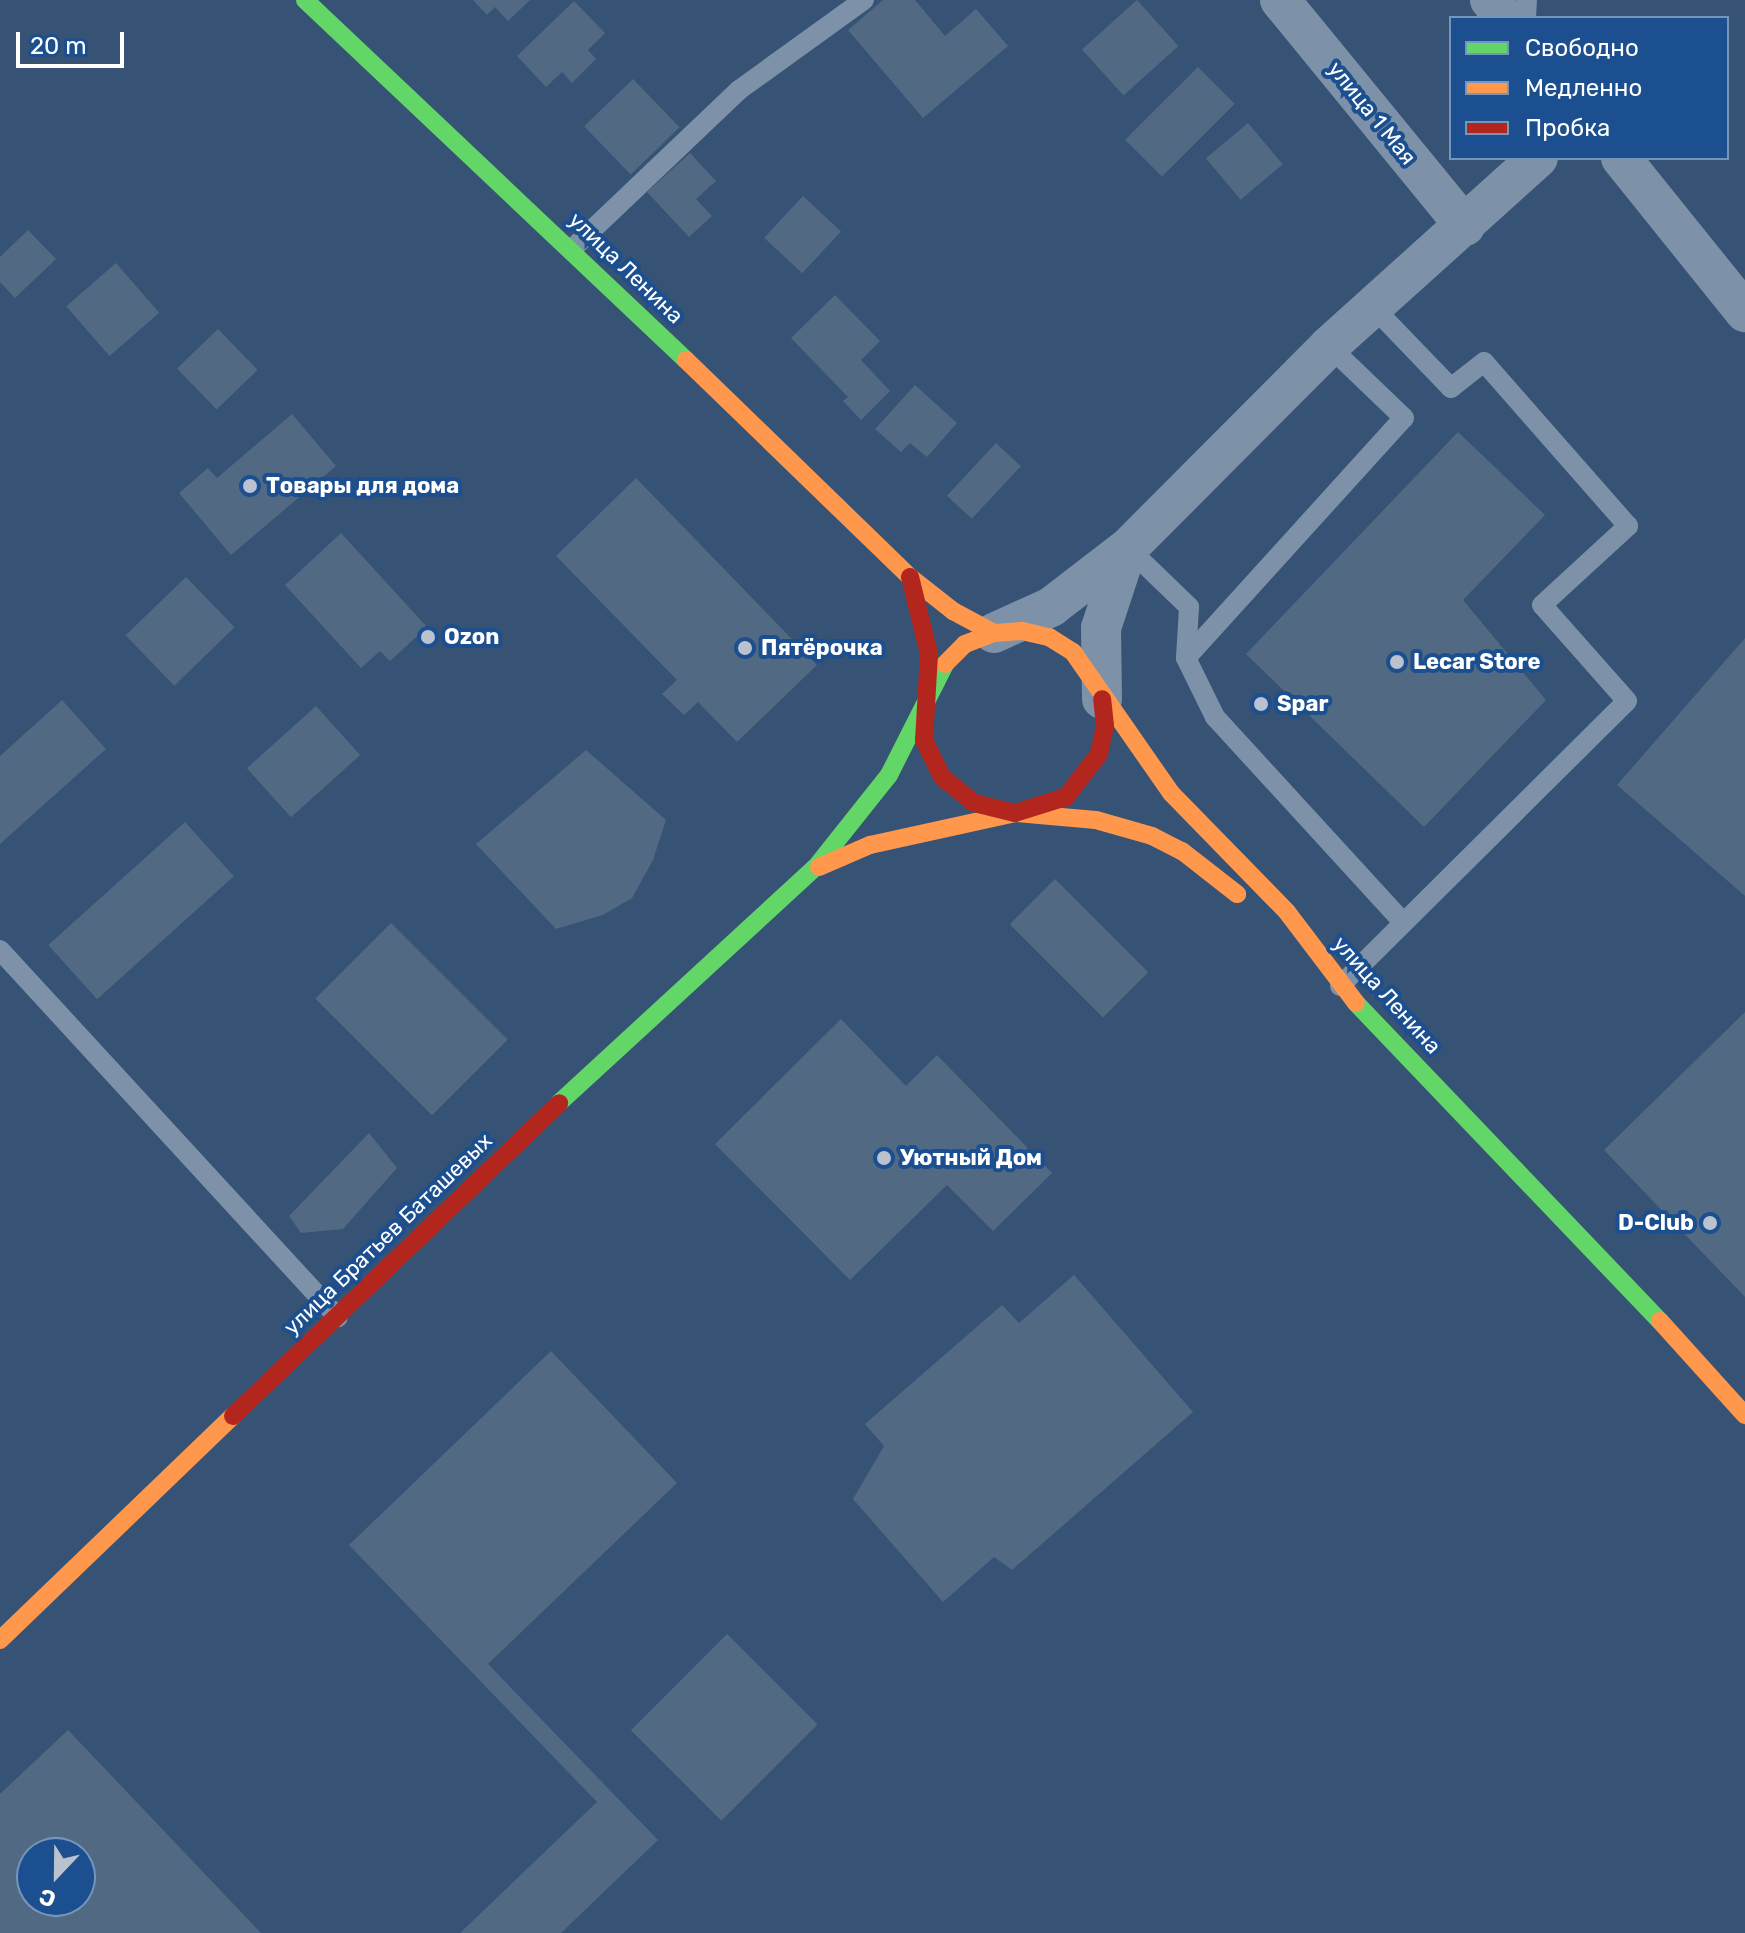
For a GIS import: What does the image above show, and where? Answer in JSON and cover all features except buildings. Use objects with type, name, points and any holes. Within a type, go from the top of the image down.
[{"type":"street","name":"улица Ленина","points":[[305,0],[572,249],[910,577],[953,611],[994,633],[1049,637],[1073,652],[1091,673],[1102,699],[1171,793],[1287,912],[1334,978],[1593,1246],[1745,1415]]},
{"type":"street","name":"улица 1 Мая","points":[[1280,0],[1465,226]]},
{"type":"street","points":[[1490,0],[1503,16]]},
{"type":"street","points":[[926,698],[945,664],[965,644],[1051,607],[1128,548],[1329,346],[1536,160]]},
{"type":"street","points":[[1623,160],[1745,312]]},
{"type":"street","points":[[1102,699],[1101,628],[1109,590],[1128,548]]},
{"type":"street","points":[[910,577],[929,654],[926,698]]},
{"type":"street","name":"улица Братьев Баташевых","points":[[926,698],[924,740],[942,777],[974,803],[1015,813],[1096,820],[1152,836],[1182,851],[1252,908]]},
{"type":"street","name":"улица Братьев Баташевых","points":[[0,1640],[527,1133],[815,868],[889,775],[926,698]]},
{"type":"street","name":"улица Братьев Баташевых","points":[[815,868],[870,845],[1041,809],[1066,797],[1086,777],[1105,726],[1102,699]]},
{"type":"street","points":[[1272,926],[1334,978]]},
{"type":"lane","points":[[572,249],[739,90],[864,0]]},
{"type":"lane","points":[[1334,978],[1403,922],[1627,701],[1542,605],[1628,526],[1484,362],[1451,388],[1372,306]]},
{"type":"lane","points":[[1186,658],[1404,418],[1329,346]]},
{"type":"lane","points":[[1128,548],[1189,607],[1186,658],[1215,717],[1403,922]]},
{"type":"lane","points":[[0,950],[338,1317]]},
{"type":"traffic: fast","points":[[305,0],[686,360]]},
{"type":"traffic: fast","points":[[559,1103],[815,868],[889,775],[945,664]]},
{"type":"traffic: fast","points":[[1356,1003],[1660,1321]]},
{"type":"traffic: slow","points":[[686,360],[910,577],[953,611],[994,633]]},
{"type":"traffic: slow","points":[[945,664],[965,644],[994,633],[1022,631],[1049,637],[1073,652],[1171,793],[1287,912],[1356,1003]]},
{"type":"traffic: slow","points":[[819,867],[870,845],[1015,813],[1096,820],[1152,836],[1182,851],[1237,894]]},
{"type":"traffic: slow","points":[[1660,1321],[1745,1415]]},
{"type":"traffic: slow","points":[[0,1640],[233,1416]]},
{"type":"traffic: jam","points":[[910,577],[929,654],[924,740],[942,777],[974,803],[1015,813],[1066,797],[1099,754],[1105,726],[1102,699]]},
{"type":"traffic: jam","points":[[233,1416],[559,1103]]},
{"type":"place","name":"Товары для дома","points":[[250,486]]},
{"type":"place","name":"Ozon","points":[[428,637]]},
{"type":"place","name":"Пятёрочка","points":[[745,648]]},
{"type":"place","name":"Lecar Store","points":[[1397,662]]},
{"type":"place","name":"Spar","points":[[1261,704]]},
{"type":"place","name":"Уютный Дом","points":[[884,1158]]},
{"type":"place","name":"D-Club","points":[[1710,1223]]}]
